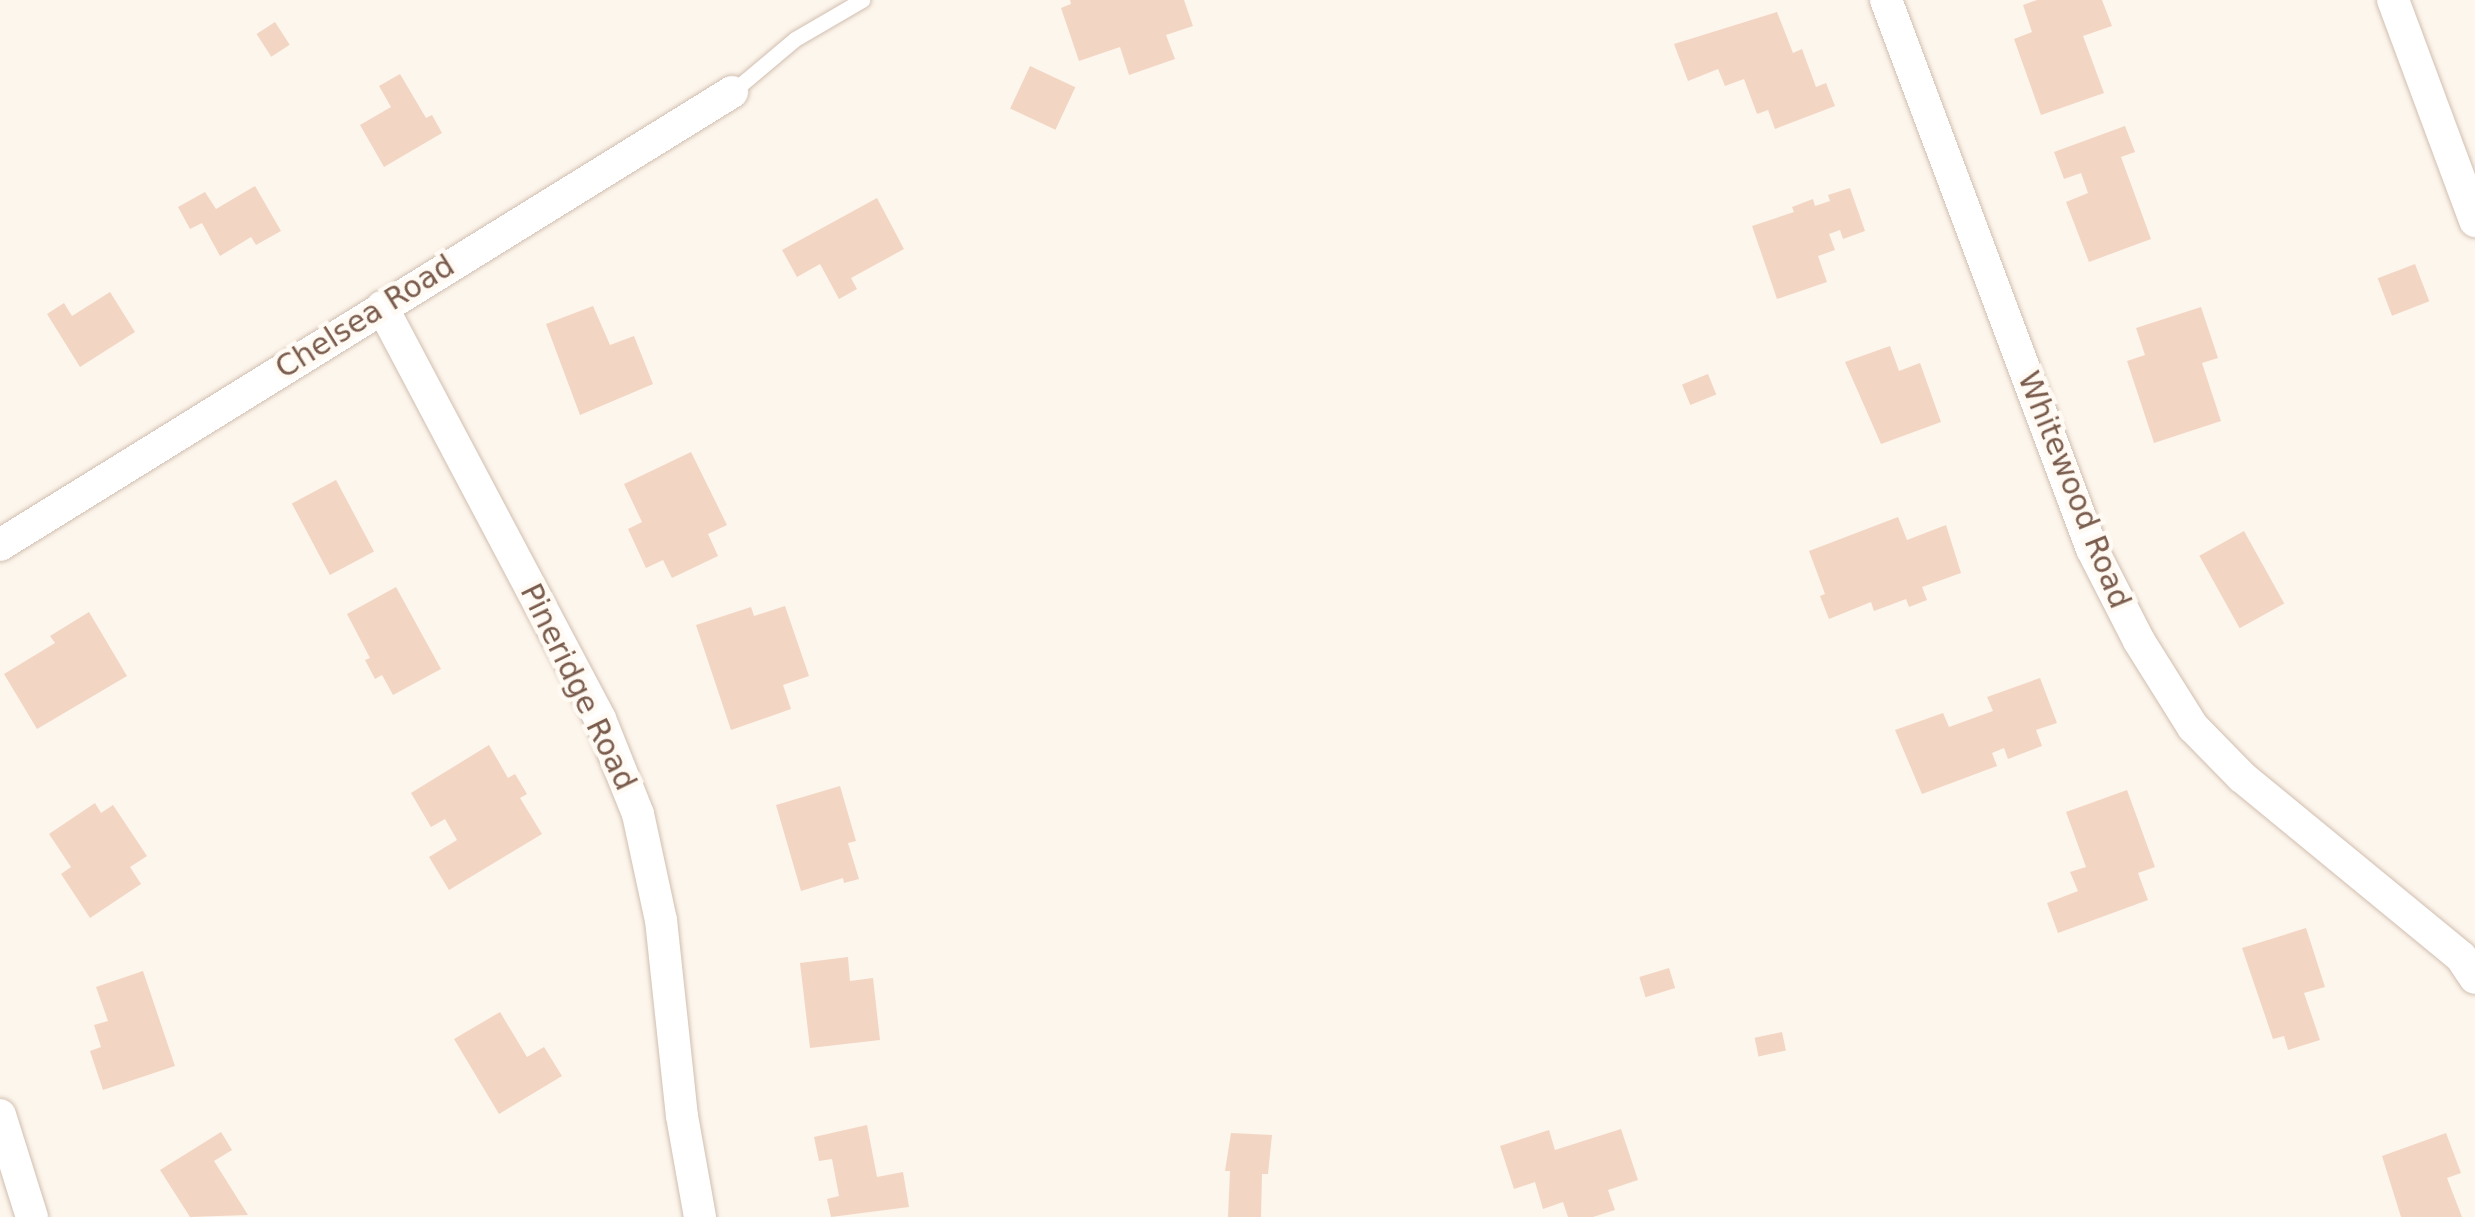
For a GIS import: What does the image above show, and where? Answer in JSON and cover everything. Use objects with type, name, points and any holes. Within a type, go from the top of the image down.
[{"type":"street","name":"Whitewood Road","points":[[1886,0],[2092,549],[2138,641],[2193,727],[2242,777],[2461,957],[2475,978]]},
{"type":"street","points":[[2393,0],[2475,220]]},
{"type":"street","name":"Chelsea Road","points":[[0,545],[732,92]]},
{"type":"street","name":"Pineridge Road","points":[[382,307],[600,719],[638,814],[662,920],[682,1116],[700,1217]]},
{"type":"street","points":[[0,1115],[32,1217]]},
{"type":"lane","points":[[732,92],[795,39],[862,0]]},
{"type":"building","points":[[1070,0],[1184,0],[1193,26],[1166,35],[1175,59],[1129,75],[1120,47],[1079,61],[1061,8],[1071,4]]},
{"type":"building","points":[[2037,0],[2102,0],[2112,26],[2083,36],[2104,93],[2041,115],[2014,39],[2032,32],[2023,5]]},
{"type":"building","points":[[1777,12],[1793,53],[1802,49],[1816,87],[1826,83],[1835,106],[1775,129],[1768,110],[1757,114],[1744,79],[1725,86],[1718,69],[1688,81],[1674,44]]},
{"type":"building","points":[[275,22],[290,45],[271,57],[257,34]]},
{"type":"building","points":[[1030,66],[1075,87],[1055,130],[1010,109]]},
{"type":"building","points":[[400,74],[426,118],[432,115],[442,133],[384,167],[360,125],[391,107],[379,86]]},
{"type":"building","points":[[2125,126],[2135,152],[2121,157],[2151,239],[2089,262],[2066,202],[2088,193],[2081,173],[2064,179],[2054,152]]},
{"type":"building","points":[[255,186],[281,231],[256,245],[251,237],[220,256],[202,223],[190,229],[178,207],[205,192],[216,209]]},
{"type":"building","points":[[1850,188],[1865,231],[1843,239],[1840,230],[1829,234],[1835,250],[1818,256],[1827,282],[1777,299],[1752,226],[1794,212],[1792,207],[1813,199],[1815,206],[1830,201],[1828,195]]},
{"type":"building","points":[[877,198],[904,249],[851,278],[857,289],[839,299],[820,264],[797,277],[782,250]]},
{"type":"building","points":[[2415,264],[2429,301],[2392,316],[2378,278]]},
{"type":"building","points":[[110,292],[135,332],[80,367],[47,314],[64,303],[72,316]]},
{"type":"building","points":[[593,306],[610,345],[634,336],[653,384],[580,415],[546,324]]},
{"type":"building","points":[[2201,307],[2218,358],[2202,363],[2221,421],[2154,443],[2127,361],[2145,355],[2136,328]]},
{"type":"building","points":[[1890,346],[1899,371],[1920,363],[1941,422],[1881,444],[1845,362]]},
{"type":"building","points":[[1708,374],[1716,394],[1690,405],[1682,384]]},
{"type":"building","points":[[691,452],[727,525],[708,534],[718,556],[672,578],[663,560],[646,568],[628,529],[642,522],[624,484]]},
{"type":"building","points":[[336,480],[374,552],[330,575],[292,503]]},
{"type":"building","points":[[1898,517],[1907,540],[1946,525],[1961,573],[1922,587],[1927,600],[1909,607],[1906,599],[1874,611],[1871,602],[1829,619],[1820,596],[1825,594],[1809,551]]},
{"type":"building","points":[[2244,531],[2284,604],[2240,628],[2199,556]]},
{"type":"building","points":[[396,587],[441,669],[393,695],[382,675],[375,679],[365,660],[370,658],[347,614]]},
{"type":"building","points":[[785,606],[809,676],[783,685],[791,709],[731,730],[696,625],[751,607],[754,616]]},
{"type":"building","points":[[89,612],[127,676],[37,729],[4,674],[55,643],[50,636]]},
{"type":"building","points":[[2040,678],[2057,723],[2036,730],[2042,746],[2008,759],[2004,748],[1992,753],[1997,766],[1922,794],[1895,730],[1943,713],[1949,727],[1993,711],[1987,697]]},
{"type":"building","points":[[489,745],[508,778],[515,774],[527,794],[520,798],[542,834],[449,890],[429,857],[457,840],[445,819],[431,827],[411,793]]},
{"type":"building","points":[[840,786],[856,841],[848,843],[859,879],[844,883],[843,878],[801,891],[776,805]]},
{"type":"building","points":[[2127,790],[2155,867],[2138,873],[2148,900],[2058,933],[2047,903],[2078,891],[2070,872],[2086,867],[2066,812]]},
{"type":"building","points":[[95,803],[101,813],[113,805],[147,856],[130,867],[141,884],[90,918],[61,874],[71,867],[49,834]]},
{"type":"building","points":[[2306,928],[2325,987],[2304,993],[2320,1040],[2288,1050],[2284,1036],[2273,1039],[2242,948]]},
{"type":"building","points":[[848,957],[850,981],[873,978],[880,1040],[810,1048],[800,963]]},
{"type":"building","points":[[1669,968],[1675,988],[1645,997],[1639,977]]},
{"type":"building","points":[[143,971],[175,1066],[103,1090],[90,1051],[101,1047],[94,1025],[108,1021],[96,987]]},
{"type":"building","points":[[500,1012],[527,1057],[544,1047],[562,1076],[499,1114],[454,1039]]},
{"type":"building","points":[[1782,1032],[1786,1051],[1759,1056],[1755,1038]]},
{"type":"building","points":[[867,1125],[877,1177],[903,1172],[909,1207],[831,1217],[827,1199],[839,1196],[832,1159],[819,1161],[814,1137]]},
{"type":"building","points":[[1621,1129],[1638,1180],[1608,1190],[1615,1210],[1593,1217],[1568,1217],[1563,1202],[1543,1209],[1535,1182],[1514,1189],[1500,1146],[1549,1130],[1555,1150]]},
{"type":"building","points":[[221,1132],[232,1150],[214,1161],[248,1215],[190,1217],[160,1170]]},
{"type":"building","points":[[1231,1133],[1272,1135],[1268,1174],[1262,1174],[1261,1217],[1228,1217],[1230,1171],[1225,1171]]},
{"type":"building","points":[[2446,1133],[2461,1173],[2447,1178],[2462,1217],[2401,1217],[2382,1156]]}]
